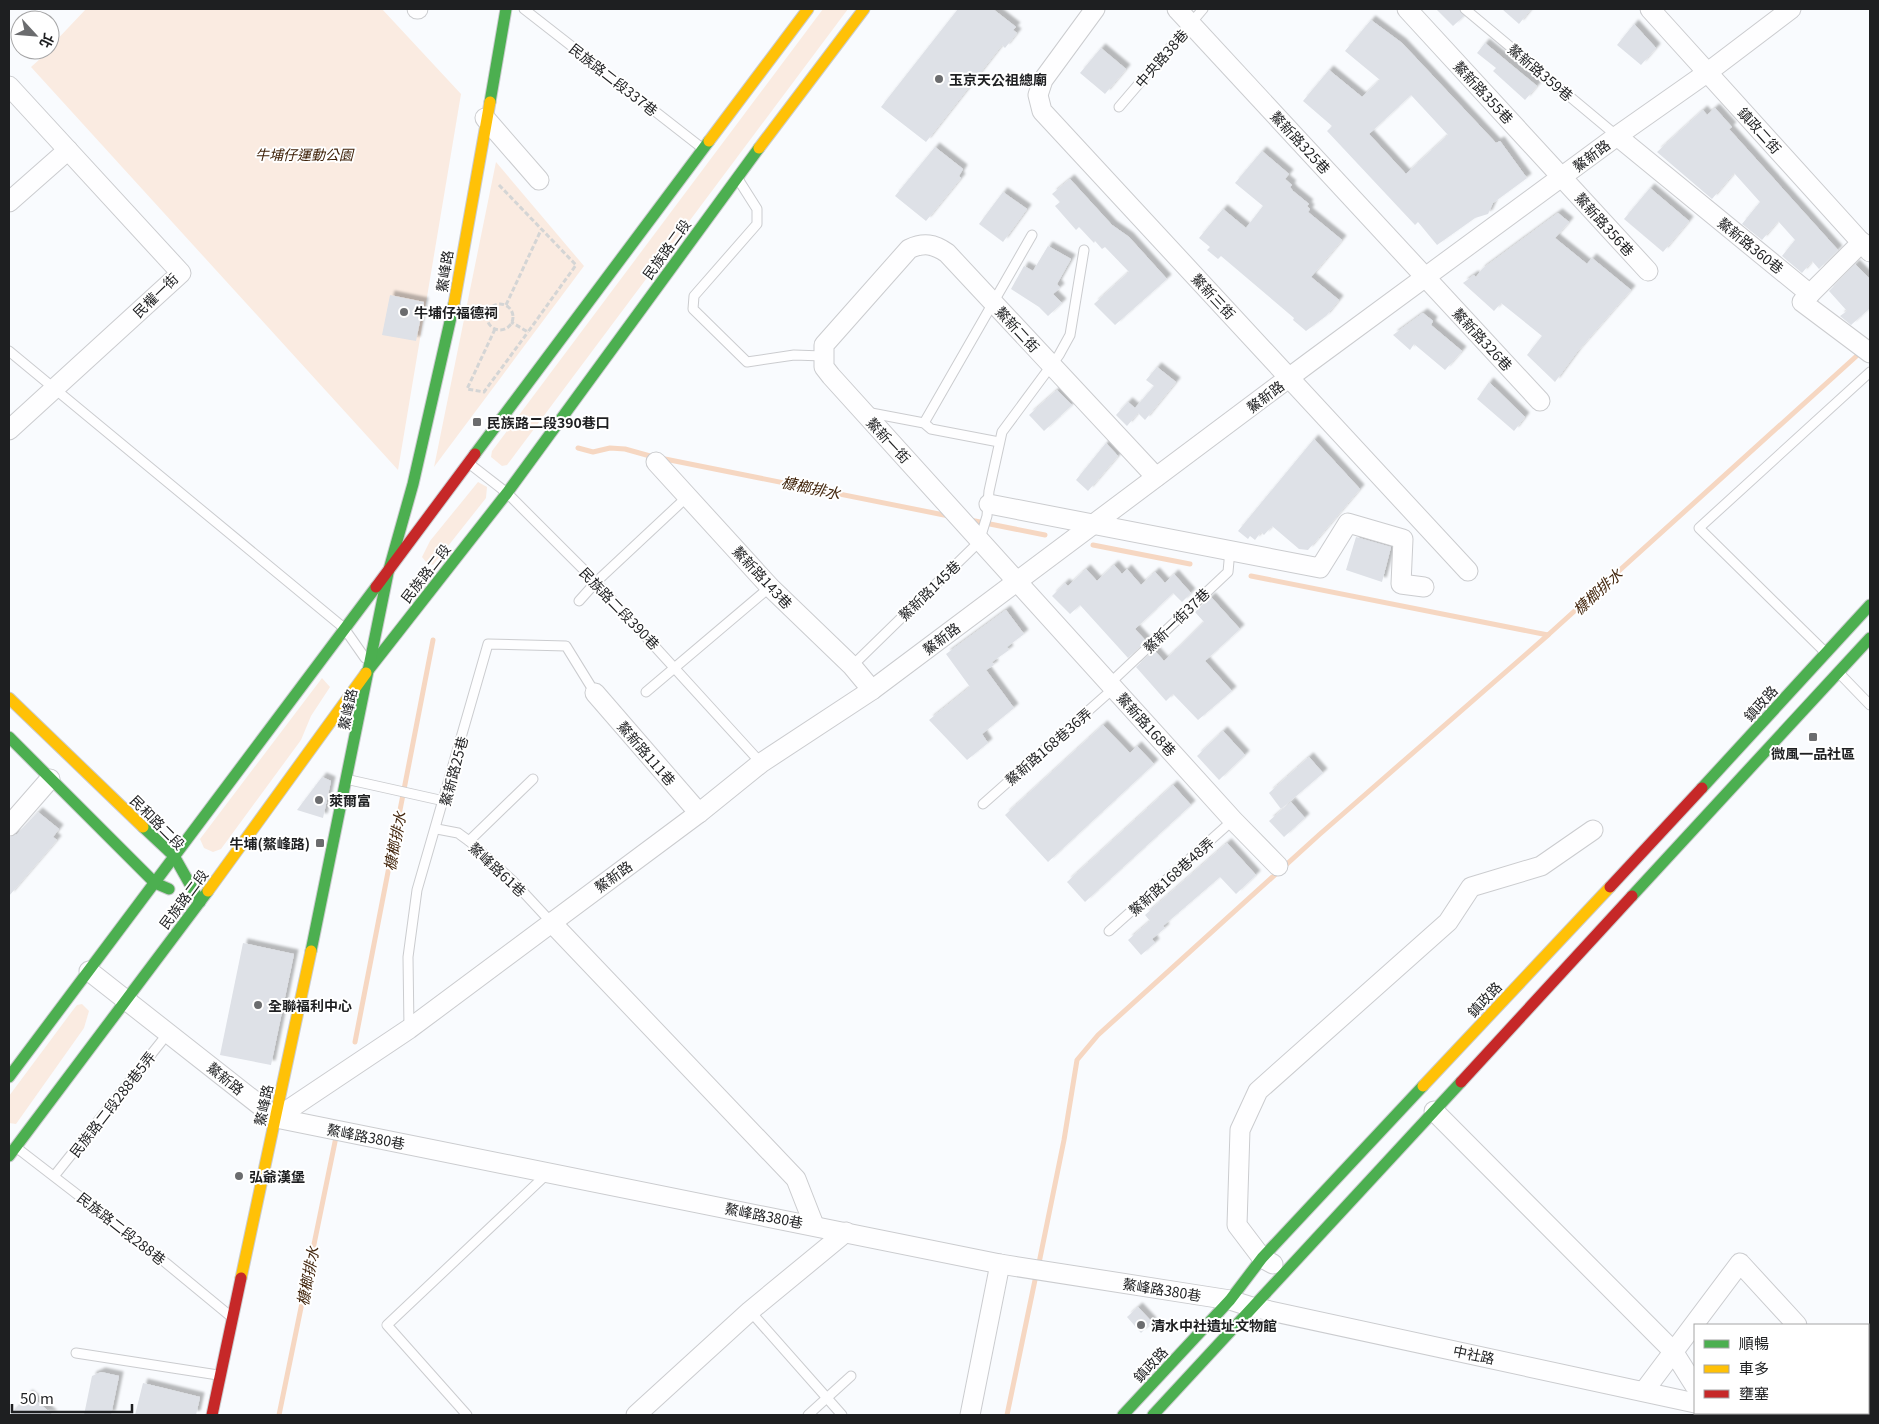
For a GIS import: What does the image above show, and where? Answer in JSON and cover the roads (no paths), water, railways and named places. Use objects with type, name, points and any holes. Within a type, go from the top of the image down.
[{"type":"street","name":"鰲峰路","points":[[212,1415],[371,666],[388,573],[413,484],[454,306],[485,118],[506,9]]},
{"type":"street","name":"民族路二段","points":[[9,1077],[344,628],[388,573],[468,463],[808,9]]},
{"type":"street","name":"民族路二段","points":[[11,1148],[200,902],[371,666],[507,493],[737,178],[864,9]]},
{"type":"street","name":"鰲新三街","points":[[1095,9],[1043,80],[1038,95],[1042,111],[1468,571]]},
{"type":"street","name":"鰲新路325巷","points":[[1177,9],[1426,276]]},
{"type":"street","name":"鰲新路355巷","points":[[1407,9],[1562,176]]},
{"type":"street","name":"鎮政二街","points":[[1650,9],[1866,247]]},
{"type":"street","name":"鰲新路","points":[[89,971],[276,1118],[409,1030],[699,813],[761,763],[872,690],[1426,276],[1708,72],[1791,9]]},
{"type":"street","name":"民權一街","points":[[9,86],[181,273],[9,430]]},
{"type":"street","points":[[485,118],[540,180]]},
{"type":"street","name":"鰲新路360巷","points":[[1617,136],[1810,294]]},
{"type":"street","points":[[9,202],[68,150]]},
{"type":"street","name":"鰲新路356巷","points":[[1562,176],[1648,271]]},
{"type":"street","name":"鰲新二街","points":[[822,356],[824,346],[909,249],[918,245],[930,244],[947,254],[1156,477]]},
{"type":"street","points":[[1864,348],[1802,302],[1866,247]]},
{"type":"street","name":"鰲新路326巷","points":[[1426,276],[1540,401]]},
{"type":"street","name":"鰲新一街","points":[[822,356],[824,367],[831,376],[948,505],[978,535],[1016,581]]},
{"type":"street","name":"鰲新路143巷","points":[[656,462],[770,587],[852,666],[872,690]]},
{"type":"street","points":[[988,510],[1094,524],[1320,568],[1348,523],[1403,539],[1401,584],[1424,587]]},
{"type":"street","name":"鰲新路168巷","points":[[1016,581],[1233,820],[1278,866]]},
{"type":"street","name":"鎮政路","points":[[1153,1415],[1284,1271],[1434,1111],[1832,662],[1870,605]]},
{"type":"street","name":"鎮政路","points":[[1123,1415],[1230,1300],[1262,1258],[1832,662],[1870,638]]},
{"type":"street","name":"鰲新路111巷","points":[[595,693],[699,813]]},
{"type":"street","name":"民和路二段","points":[[9,698],[174,856],[200,902]]},
{"type":"street","points":[[9,737],[155,883],[200,902]]},
{"type":"street","points":[[9,826],[50,779]]},
{"type":"street","points":[[1284,1271],[1262,1258],[1237,1225],[1240,1130],[1258,1091],[1448,922],[1471,887],[1541,866],[1593,830]]},
{"type":"street","points":[[551,922],[796,1179],[814,1225]]},
{"type":"street","points":[[1434,1111],[1673,1352],[1694,1384]]},
{"type":"street","name":"鰲峰路380巷","points":[[276,1118],[1000,1264],[1230,1300],[1252,1307]]},
{"type":"street","points":[[636,1415],[750,1311],[846,1232]]},
{"type":"street","points":[[1644,1391],[1740,1262],[1796,1324]]},
{"type":"street","points":[[970,1415],[1000,1264]]},
{"type":"street","name":"中社路","points":[[1252,1307],[1694,1403]]},
{"type":"lane","name":"民族路二段337巷","points":[[524,9],[705,149]]},
{"type":"lane","name":"中央路38巷","points":[[1119,107],[1203,9]]},
{"type":"lane","name":"鰲新路359巷","points":[[1465,9],[1617,136]]},
{"type":"lane","points":[[737,178],[757,209],[756,224],[694,296],[693,309],[747,362],[794,355],[822,356]]},
{"type":"lane","points":[[924,423],[1032,235]]},
{"type":"lane","points":[[978,535],[988,510],[989,491],[1002,432],[1051,365],[1070,335],[1084,250]]},
{"type":"lane","points":[[9,351],[344,628],[371,666]]},
{"type":"lane","points":[[1870,372],[1699,528],[1832,662],[1870,705]]},
{"type":"lane","points":[[862,411],[924,423],[931,429],[1000,442]]},
{"type":"lane","name":"民族路二段390巷","points":[[468,463],[507,493],[596,582],[675,666],[761,763]]},
{"type":"lane","points":[[580,601],[596,582],[689,496]]},
{"type":"lane","name":"鰲新路145巷","points":[[852,666],[978,535]]},
{"type":"lane","name":"鰲新一街37巷","points":[[1112,686],[1228,572],[1230,550]]},
{"type":"lane","points":[[646,692],[770,587]]},
{"type":"lane","name":"鰲新路25巷","points":[[409,1030],[408,957],[417,890],[437,829],[488,644],[566,646],[595,693]]},
{"type":"lane","name":"鰲新路168巷36弄","points":[[983,804],[1112,686]]},
{"type":"lane","points":[[347,779],[444,801]]},
{"type":"lane","points":[[469,841],[533,780]]},
{"type":"lane","name":"鰲新路168巷48弄","points":[[1109,931],[1233,820]]},
{"type":"lane","name":"鰲峰路61巷","points":[[437,829],[458,834],[469,841],[512,880],[551,922]]},
{"type":"lane","name":"民族路二段288巷5弄","points":[[54,1175],[169,1032]]},
{"type":"lane","name":"民族路二段288巷","points":[[11,1148],[54,1175],[233,1318]]},
{"type":"lane","points":[[467,1415],[387,1325],[548,1173]]},
{"type":"lane","points":[[750,1311],[842,1415]]},
{"type":"lane","points":[[76,1353],[220,1376]]},
{"type":"lane","points":[[808,1415],[852,1376]]},
{"type":"waterway","name":"槺榔排水","points":[[1251,576],[1548,635],[1861,352]]},
{"type":"waterway","name":"槺榔排水","points":[[578,448],[593,452],[610,448],[625,449],[650,456],[949,516]]},
{"type":"waterway","name":"槺榔排水","points":[[970,520],[1045,535]]},
{"type":"waterway","name":"槺榔排水","points":[[1093,545],[1190,564]]},
{"type":"waterway","points":[[1039,1263],[1064,1140],[1077,1060],[1098,1035],[1320,834],[1548,635]]},
{"type":"waterway","name":"槺榔排水","points":[[355,1042],[433,640]]},
{"type":"waterway","name":"槺榔排水","points":[[279,1415],[336,1137]]},
{"type":"waterway","points":[[1007,1415],[1035,1280]]},
{"type":"place","name":"玉京天公祖總廟","points":[[939,79]]},
{"type":"place","name":"牛埔仔福德祠","points":[[404,312]]},
{"type":"place","name":"民族路二段390巷口","points":[[477,422]]},
{"type":"place","name":"微風一品社區","points":[[1813,737]]},
{"type":"place","name":"萊爾富","points":[[319,800]]},
{"type":"place","name":"牛埔(鰲峰路)","points":[[320,843]]},
{"type":"place","name":"全聯福利中心","points":[[258,1005]]},
{"type":"place","name":"弘爺漢堡","points":[[239,1176]]},
{"type":"place","name":"清水中社遺址文物館","points":[[1141,1325]]},
{"type":"park label","name":"牛埔仔運動公園","points":[[304,154]]}]
